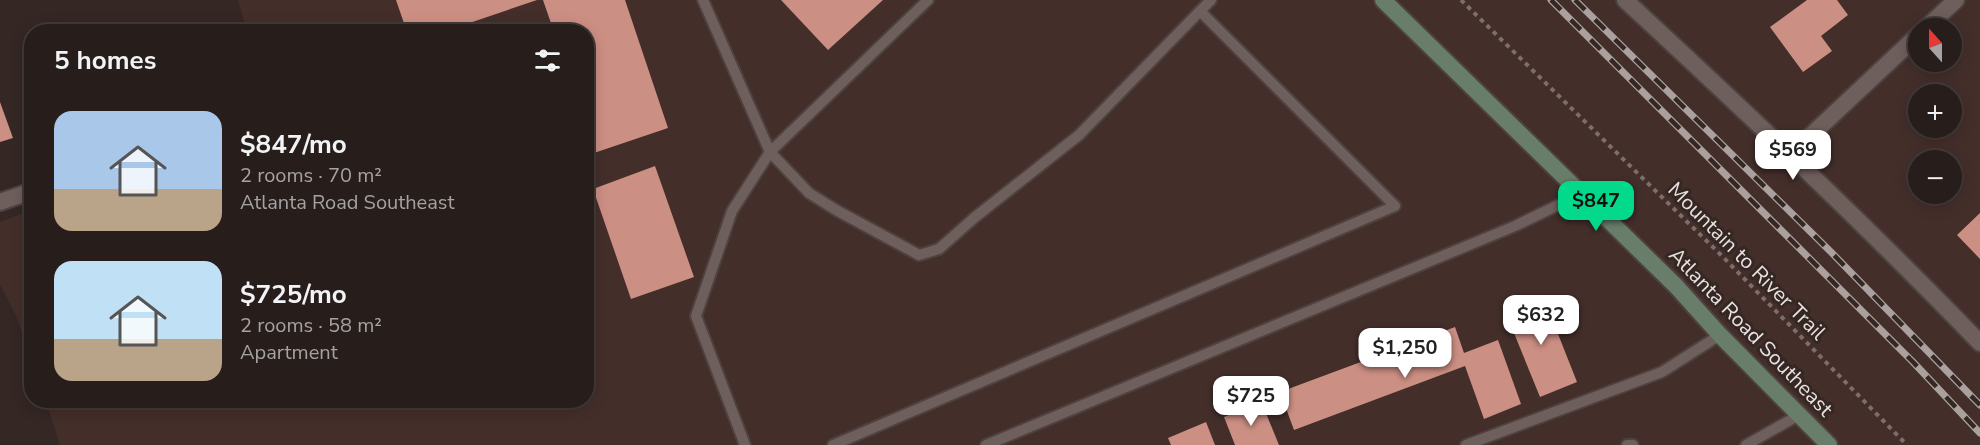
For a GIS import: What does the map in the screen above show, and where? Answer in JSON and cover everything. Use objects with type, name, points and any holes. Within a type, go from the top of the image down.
[{"type":"main road","name":"Atlanta Road Southeast","points":[[1383,0],[1676,286],[1720,335],[1829,445]]},
{"type":"street","points":[[1625,0],[1791,154],[1980,343]]},
{"type":"street","points":[[1937,18],[1956,0]]},
{"type":"street","points":[[1791,154],[1908,44]]},
{"type":"street","points":[[0,202],[24,194]]},
{"type":"lane","points":[[703,0],[770,152],[809,192],[836,210],[919,255],[939,249],[974,218],[1079,135],[1211,0]]},
{"type":"lane","points":[[745,445],[696,316],[732,211],[770,152],[928,0]]},
{"type":"lane","points":[[833,445],[1395,206],[1200,11]]},
{"type":"lane","points":[[986,445],[1515,226],[1581,194]]},
{"type":"lane","points":[[1466,445],[1662,372],[1720,335]]},
{"type":"lane","points":[[1746,445],[1799,415]]},
{"type":"lane","points":[[1627,445],[1633,445]]},
{"type":"path","name":"Mountain to River Trail","points":[[1461,0],[1714,248],[1907,445]]},
{"type":"shaded area","points":[[238,0],[1980,0],[1980,445],[60,445],[48,408],[594,408],[594,24],[245,24]]},
{"type":"shaded area","points":[[24,213],[24,339],[17,318],[0,284],[0,222]]},
{"type":"building","points":[[396,0],[537,0],[466,24],[404,24]]},
{"type":"building","points":[[543,0],[625,0],[668,128],[594,153],[594,24],[551,24]]},
{"type":"building","points":[[781,0],[883,0],[828,50]]},
{"type":"building","points":[[1807,0],[1837,0],[1848,15],[1821,36],[1832,51],[1803,72],[1770,27]]},
{"type":"building","points":[[0,102],[13,138],[0,142]]},
{"type":"building","points":[[655,166],[694,277],[631,299],[594,189]]},
{"type":"building","points":[[1980,213],[1980,259],[1957,235]]},
{"type":"building","points":[[1543,296],[1577,382],[1540,397],[1505,311]]},
{"type":"building","points":[[1455,327],[1464,353],[1498,340],[1521,404],[1484,419],[1465,366],[1294,430],[1280,392]]},
{"type":"building","points":[[1261,401],[1279,445],[1235,445],[1224,417]]},
{"type":"building","points":[[1206,422],[1215,445],[1171,445],[1168,438]]},
{"type":"railway","points":[[1551,0],[1913,362],[1980,433]]},
{"type":"railway","points":[[1575,0],[1831,252],[1980,405]]}]
